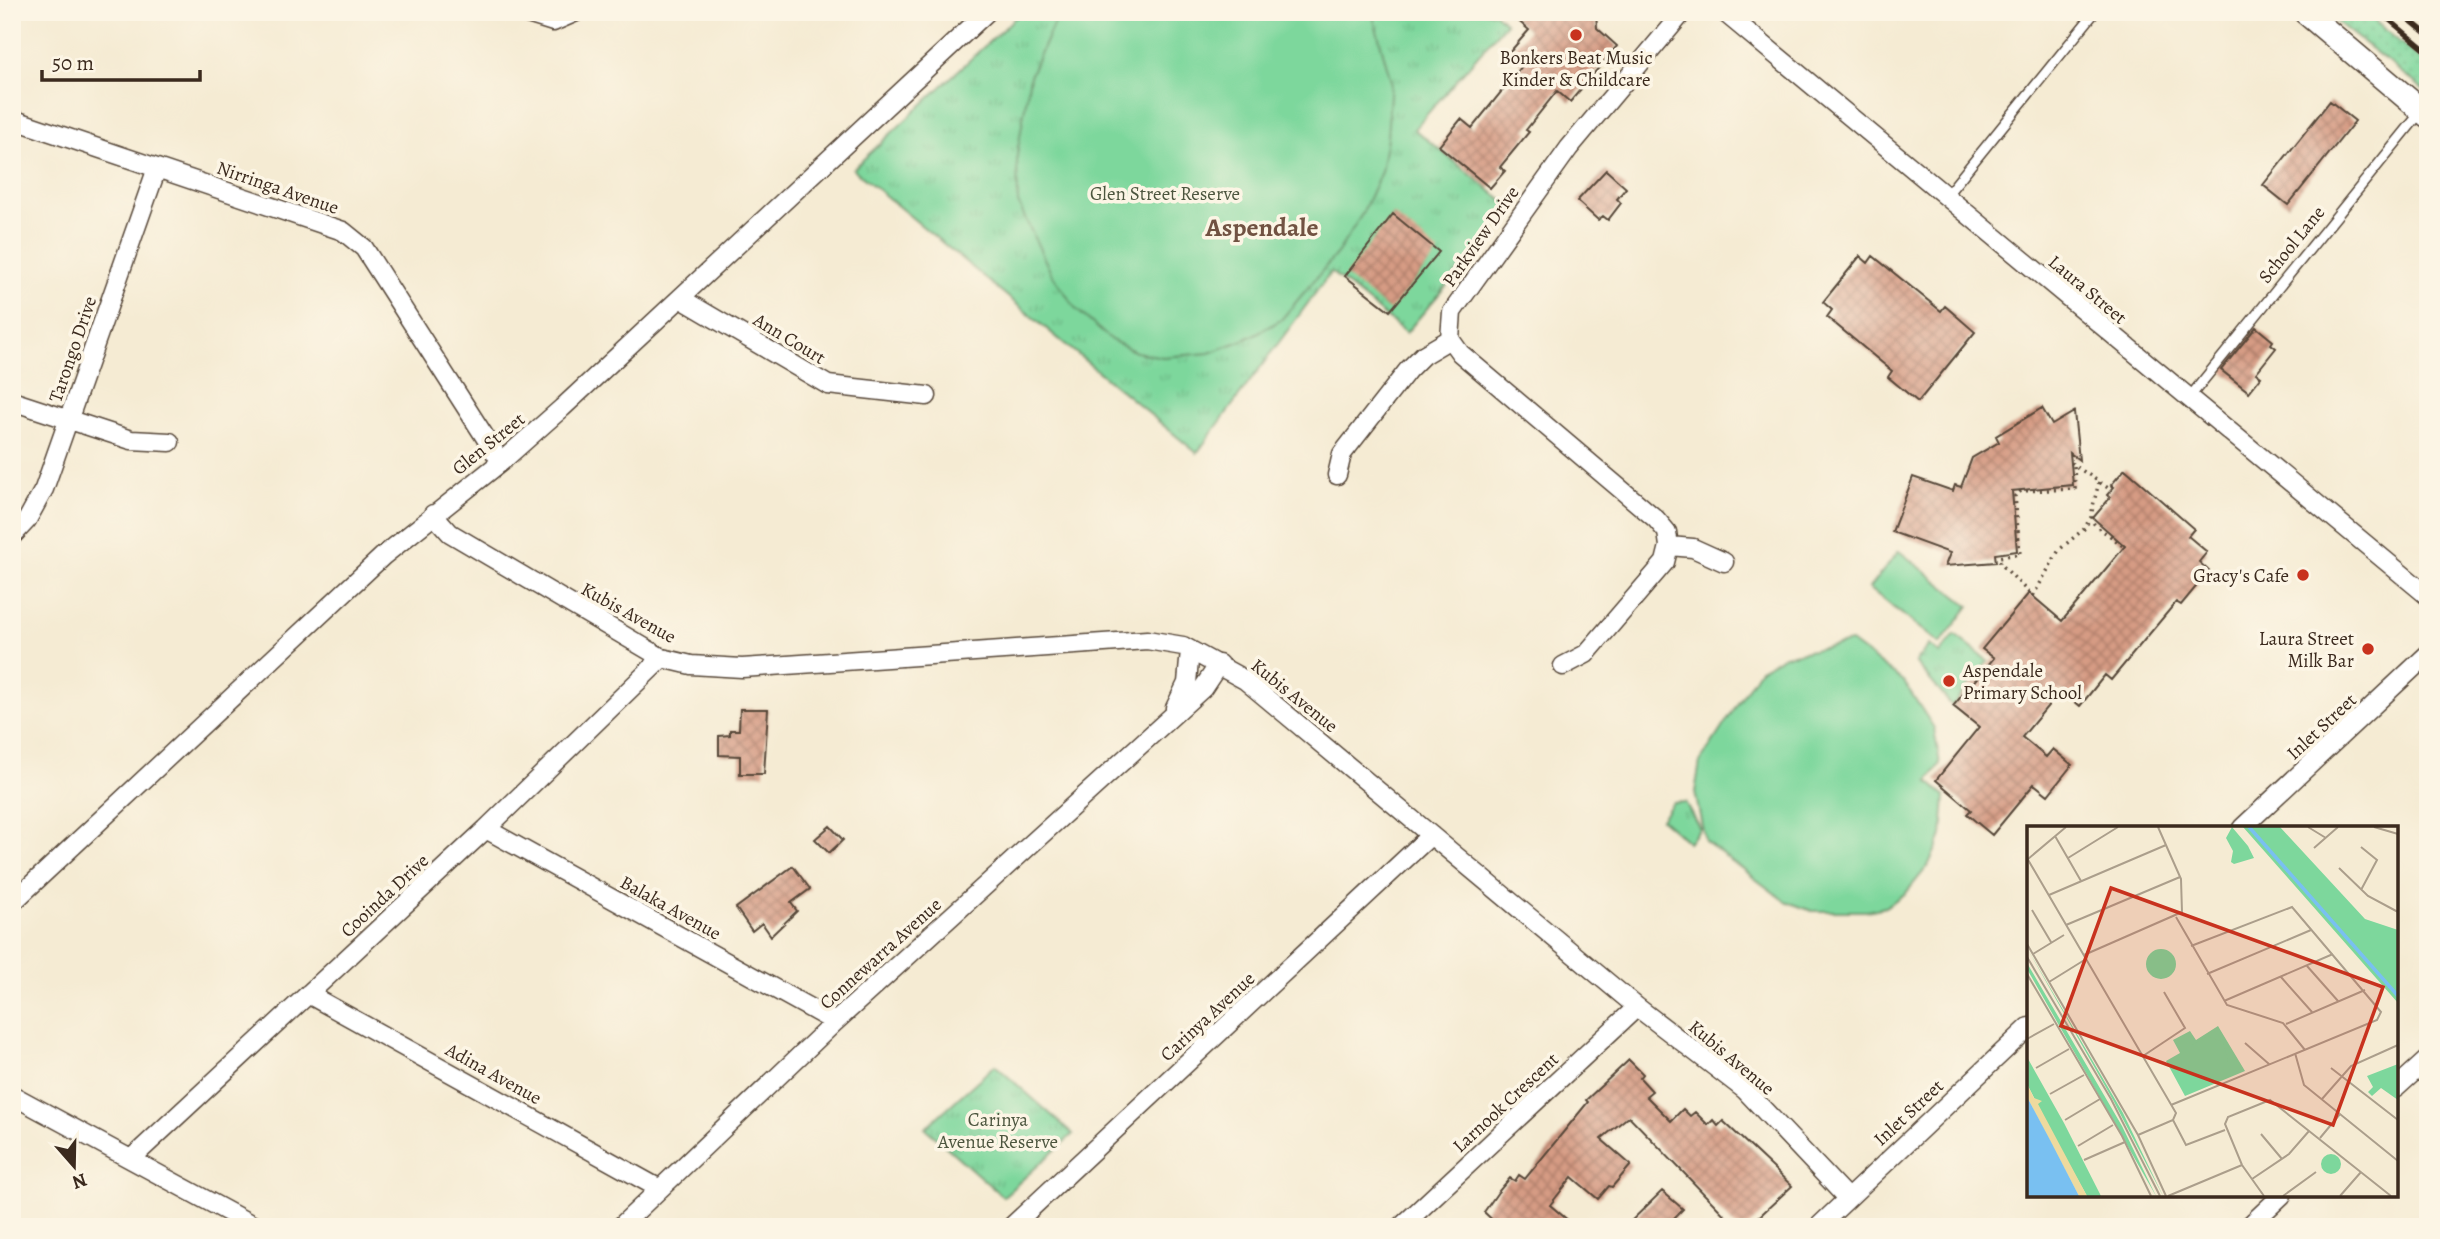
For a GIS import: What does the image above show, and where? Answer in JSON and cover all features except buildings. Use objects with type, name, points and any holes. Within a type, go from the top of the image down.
[{"type":"street","points":[[521,12],[553,22],[568,18],[576,12]]},
{"type":"street","name":"Glen Street","points":[[12,904],[331,603],[433,514],[501,462],[987,12]]},
{"type":"street","name":"Parkview Drive","points":[[1450,339],[1451,312],[1569,148],[1684,12]]},
{"type":"street","name":"Laura Street","points":[[1724,12],[2188,399],[2426,591]]},
{"type":"street","points":[[2305,12],[2425,114]]},
{"type":"street","name":"Nirringa Avenue","points":[[12,119],[342,231],[355,239],[364,248],[501,462]]},
{"type":"street","name":"Tarongo Drive","points":[[12,536],[27,520],[44,489],[157,168]]},
{"type":"street","name":"Ann Court","points":[[680,298],[828,386],[927,396]]},
{"type":"street","points":[[1337,475],[1342,454],[1408,370],[1423,355],[1450,339],[1460,353],[1656,519],[1667,532],[1669,546],[1665,562],[1586,654],[1563,666]]},
{"type":"street","points":[[12,401],[131,440],[170,442]]},
{"type":"street","name":"Kubis Avenue","points":[[433,514],[450,533],[662,658],[691,665],[741,668],[1147,640],[1190,650],[1219,664],[1245,680],[1637,1007],[1745,1090],[1847,1198]]},
{"type":"street","points":[[1669,546],[1693,548],[1724,562]]},
{"type":"street","name":"Connewarra Avenue","points":[[1172,714],[1187,683],[1190,650]]},
{"type":"street","name":"Inlet Street","points":[[2244,826],[2428,654]]},
{"type":"street","name":"Cooinda Drive","points":[[132,1158],[486,829],[662,658]]},
{"type":"street","name":"Connewarra Avenue","points":[[621,1227],[835,1022],[1203,688],[1219,664]]},
{"type":"street","name":"Balaka Avenue","points":[[486,829],[835,1022]]},
{"type":"street","name":"Carinya Avenue","points":[[1011,1227],[1432,835]]},
{"type":"street","name":"Adina Avenue","points":[[308,994],[660,1189]]},
{"type":"street","name":"Larnook Crescent","points":[[1401,1227],[1637,1007]]},
{"type":"street","name":"Inlet Street","points":[[1818,1227],[2027,1029]]},
{"type":"street","points":[[2398,1086],[2428,1059]]},
{"type":"street","points":[[12,1095],[256,1227]]},
{"type":"street","points":[[2248,1227],[2280,1197]]},
{"type":"lane","points":[[1945,197],[2095,12]]},
{"type":"lane","name":"School Lane","points":[[2188,399],[2425,114]]},
{"type":"path","points":[[2099,482],[2091,517],[2084,529],[2059,550],[2031,594],[2000,563],[1999,558],[2020,554],[2015,496],[2021,491],[2075,489],[2073,464],[2111,490]]},
{"type":"path","points":[[2091,517],[2095,527],[2124,547]]},
{"type":"green space","name":"Glen Street Reserve","points":[[1021,12],[1494,12],[1506,23],[1414,129],[1512,208],[1406,333],[1331,272],[1197,453],[853,169]]},
{"type":"green space","points":[[1059,12],[1372,12],[1391,81],[1387,138],[1381,172],[1362,214],[1338,252],[1281,320],[1246,339],[1209,353],[1163,357],[1136,352],[1111,340],[1076,309],[1050,271],[1018,203],[1017,155],[1030,76]]},
{"type":"green space","points":[[2324,12],[2364,12],[2428,66],[2428,93]]},
{"type":"green space","points":[[1899,551],[1969,606],[1940,644],[1869,588]]},
{"type":"green space","points":[[1955,635],[1988,661],[1952,706],[1915,662],[1929,645],[1940,654]]},
{"type":"green space","points":[[1851,642],[1904,682],[1934,728],[1940,764],[1928,781],[1945,796],[1942,836],[1928,866],[1906,893],[1885,907],[1867,911],[1812,911],[1785,901],[1705,841],[1695,792],[1700,762],[1760,669],[1784,656]]},
{"type":"green space","points":[[1685,802],[1700,829],[1688,842],[1661,819],[1673,803]]},
{"type":"green space","name":"Carinya Avenue Reserve","points":[[995,1065],[1073,1134],[1003,1197],[925,1128]]},
{"type":"railway","points":[[2380,12],[2428,52]]},
{"type":"railway","points":[[2400,12],[2428,35]]},
{"type":"place","name":"Bonkers Beat Music Kinder & Childcare","points":[[1576,35]]},
{"type":"place","name":"Gracy's Cafe","points":[[2303,575]]},
{"type":"place","name":"Laura Street Milk Bar","points":[[2368,649]]},
{"type":"place","name":"Aspendale Primary School","points":[[1949,681]]},
{"type":"district","name":"Aspendale","points":[[1262,227]]}]
